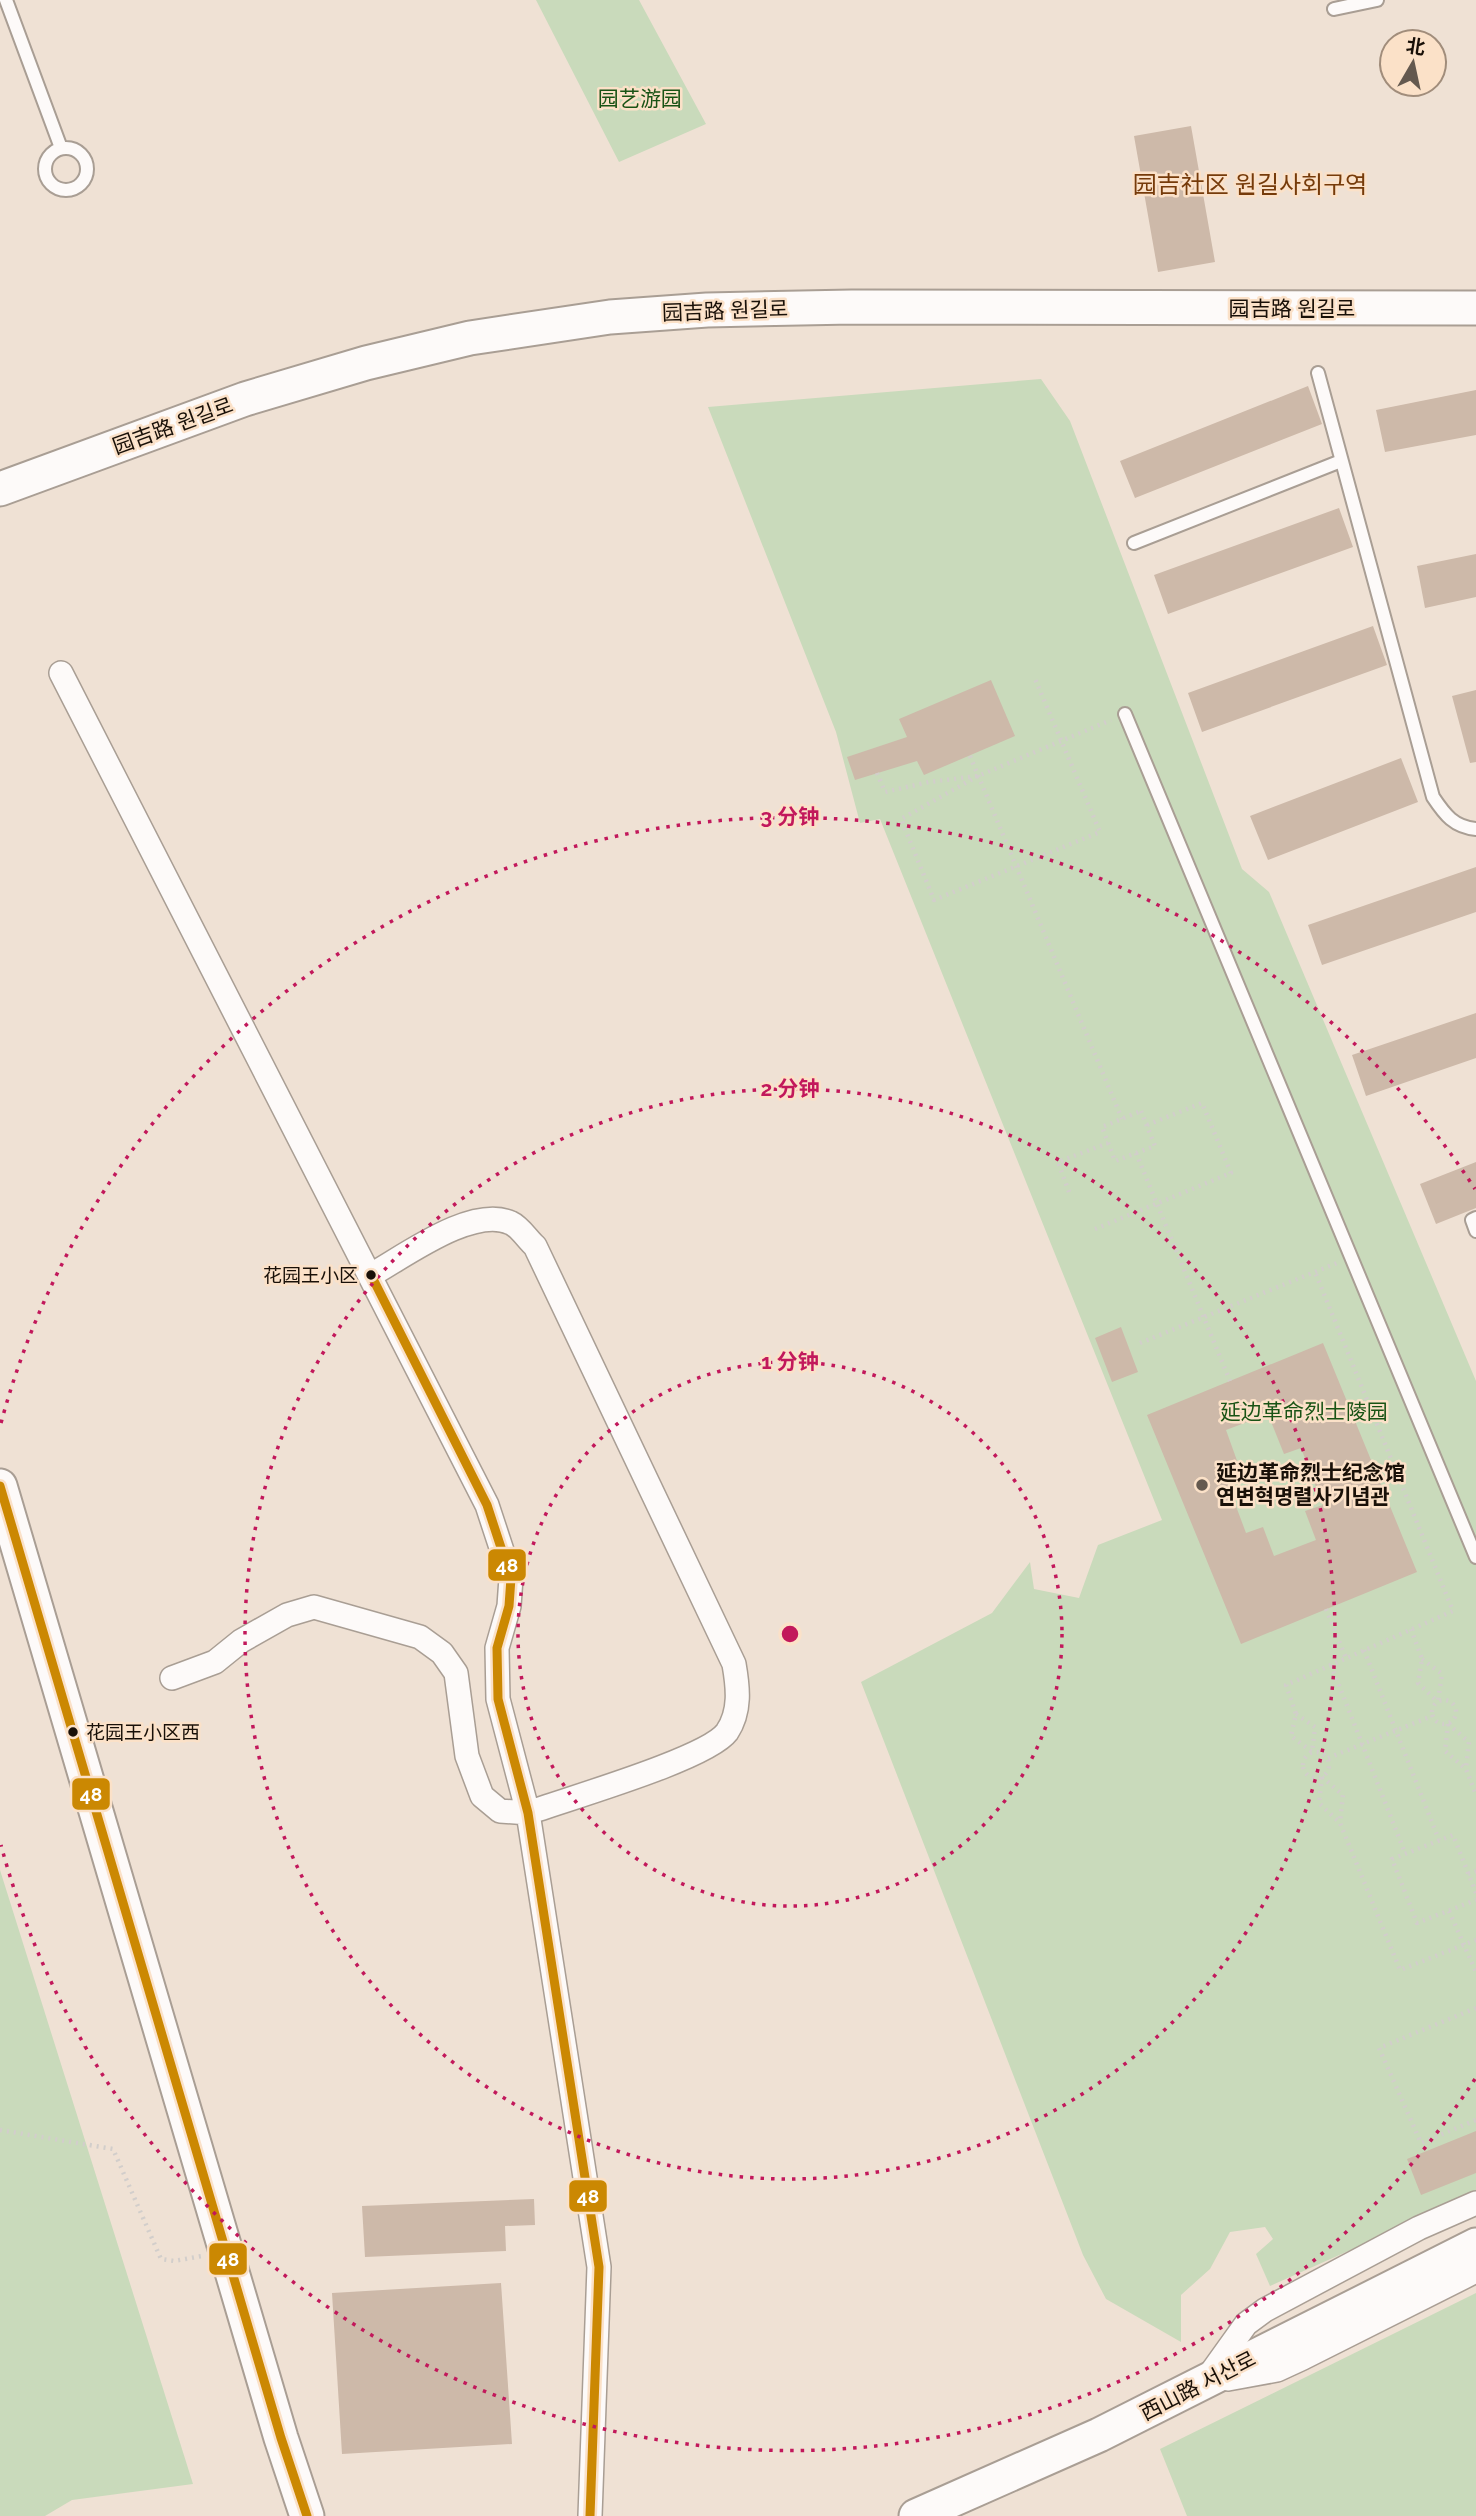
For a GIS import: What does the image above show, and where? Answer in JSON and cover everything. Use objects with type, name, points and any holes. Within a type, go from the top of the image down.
[{"type":"street","name":"园吉路 원길로","points":[[0,489],[245,399],[366,363],[470,338],[610,317],[707,310],[852,307],[1476,308]]},
{"type":"street","points":[[61,673],[488,1505],[511,1578],[509,1606],[497,1648],[498,1699],[528,1812],[599,2267],[590,2516]]},
{"type":"street","points":[[172,1678],[215,1662],[241,1641],[288,1615],[314,1607],[420,1637],[442,1653],[456,1673],[467,1756],[482,1796],[499,1811],[528,1812],[696,1753],[726,1732],[739,1697],[734,1664],[535,1247],[513,1223],[489,1218],[462,1224],[372,1275]]},
{"type":"street","points":[[0,1486],[307,2516]]},
{"type":"street","points":[[1204,2384],[1246,2324],[1265,2310],[1419,2228],[1476,2203]]},
{"type":"street","name":"西山路 서산로","points":[[916,2516],[1099,2435],[1476,2245]]},
{"type":"street","points":[[1204,2384],[1277,2370],[1476,2271]]},
{"type":"lane","points":[[6,0],[61,148]]},
{"type":"lane","points":[[1334,9],[1377,0]]},
{"type":"lane","points":[[1318,373],[1433,797],[1446,816],[1460,826],[1476,829]]},
{"type":"lane","points":[[1134,543],[1341,461]]},
{"type":"lane","points":[[1125,714],[1476,1557]]},
{"type":"lane","points":[[1476,1218],[1472,1220],[1476,1230]]},
{"type":"path","points":[[1035,679],[1061,741],[1100,832],[934,900],[901,819],[978,776],[1061,741],[1125,714]]},
{"type":"path","points":[[970,756],[1122,1119]]},
{"type":"path","points":[[877,773],[886,792],[929,782],[978,776]]},
{"type":"path","points":[[1095,1229],[1231,1173],[1202,1102],[1147,1125]]},
{"type":"path","points":[[1141,1111],[1147,1125],[1155,1146],[1115,1161],[1102,1127],[1141,1111]]},
{"type":"path","points":[[1069,1192],[1058,1162],[1108,1143]]},
{"type":"path","points":[[1136,1153],[1230,1381]]},
{"type":"path","points":[[1140,1343],[1351,1257]]},
{"type":"path","points":[[1315,1272],[1454,1611],[1286,1685],[1296,1714],[1291,1737],[1312,1752],[1321,1752],[1328,1758],[1328,1771],[1322,1777],[1319,1803],[1340,1823],[1400,1970],[1476,1940]]},
{"type":"path","points":[[1326,1609],[1346,1658]]},
{"type":"path","points":[[1410,1629],[1422,1659],[1418,1683],[1438,1702]]},
{"type":"path","points":[[1364,1650],[1439,1840]]},
{"type":"path","points":[[1422,1659],[1442,1674],[1438,1702],[1433,1708],[1432,1716],[1436,1722],[1448,1724],[1469,1742],[1466,1769],[1476,1795]]},
{"type":"path","points":[[1331,1665],[1405,1853]]},
{"type":"path","points":[[1438,1702],[1446,1700],[1455,1707],[1454,1719],[1448,1724],[1445,1751],[1466,1769]]},
{"type":"path","points":[[1296,1714],[1315,1727],[1312,1752],[1305,1758],[1304,1770],[1313,1778],[1322,1777],[1343,1795],[1340,1823]]},
{"type":"path","points":[[1328,1758],[1432,1716]]},
{"type":"path","points":[[1476,1894],[1453,1835],[1392,1858],[1417,1923],[1476,1900]]},
{"type":"path","points":[[1468,1874],[1476,1871]]},
{"type":"path","points":[[1449,1911],[1476,1972]]},
{"type":"path","points":[[1476,2008],[1379,2048],[1421,2143],[1476,2120]]},
{"type":"path","points":[[0,2130],[113,2149],[161,2259],[174,2261],[226,2251]]},
{"type":"green space","name":"园艺游园","points":[[536,0],[639,0],[706,124],[619,162]]},
{"type":"green space","name":"延边革命烈士陵园","points":[[1041,379],[1070,421],[1242,869],[1269,892],[1476,1381],[1476,2198],[1411,2223],[1270,2286],[1256,2254],[1273,2239],[1265,2227],[1230,2232],[1210,2269],[1181,2295],[1181,2342],[1106,2299],[1083,2255],[861,1682],[992,1613],[1030,1562],[1034,1589],[1079,1598],[1098,1545],[1162,1520],[880,819],[860,823],[836,732],[708,407]]},
{"type":"green space","points":[[0,1870],[193,2484],[72,2500],[45,2516],[0,2516]]},
{"type":"green space","points":[[1476,2293],[1476,2516],[1187,2516],[1160,2449]]},
{"type":"building","points":[[1191,126],[1215,262],[1158,272],[1134,136]]},
{"type":"building","points":[[1308,386],[1322,424],[1135,498],[1120,461]]},
{"type":"building","points":[[1476,390],[1476,435],[1385,452],[1376,410]]},
{"type":"building","points":[[1339,508],[1353,547],[1168,614],[1154,575]]},
{"type":"building","points":[[1476,554],[1476,597],[1425,608],[1417,566]]},
{"type":"building","points":[[1373,626],[1387,665],[1202,732],[1188,693]]},
{"type":"building","points":[[991,680],[1015,736],[924,775],[917,761],[855,780],[847,757],[907,737],[899,719]]},
{"type":"building","points":[[1476,690],[1476,762],[1470,763],[1452,696]]},
{"type":"building","points":[[1401,758],[1418,802],[1268,860],[1250,816]]},
{"type":"building","points":[[1476,867],[1476,912],[1322,965],[1308,925]]},
{"type":"building","points":[[1476,1013],[1476,1058],[1366,1096],[1352,1055]]},
{"type":"building","points":[[1476,1162],[1476,1208],[1436,1224],[1420,1184]]},
{"type":"building","points":[[1121,1327],[1138,1372],[1112,1382],[1095,1338]]},
{"type":"building","name":"延边革命烈士纪念馆 연변혁명렬사기념관","points":[[1323,1343],[1417,1572],[1241,1644],[1147,1415]],"holes":[[[1268,1414],[1284,1454],[1301,1448],[1323,1505],[1305,1511],[1316,1540],[1274,1556],[1263,1527],[1246,1533],[1224,1474],[1240,1469],[1226,1430]]]},
{"type":"building","points":[[1476,2131],[1476,2173],[1421,2195],[1407,2159]]},
{"type":"building","points":[[534,2199],[535,2225],[505,2226],[506,2251],[365,2257],[362,2206]]},
{"type":"building","points":[[501,2283],[512,2444],[342,2454],[332,2293]]},
{"type":"transit line","name":"48","points":[[371,1275],[487,1505],[511,1578],[509,1606],[497,1648],[498,1699],[528,1813],[599,2267],[590,2516]]},
{"type":"transit line","name":"48","points":[[0,1486],[281,2438],[307,2516]]},
{"type":"place","name":"花园王小区","points":[[371,1275]]},
{"type":"place","name":"延边革命烈士纪念馆 연변혁명렬사기념관","points":[[1202,1485]]},
{"type":"place","name":"花园王小区西","points":[[73,1732]]},
{"type":"district","name":"园吉社区 원길사회구역","points":[[1250,185]]}]
